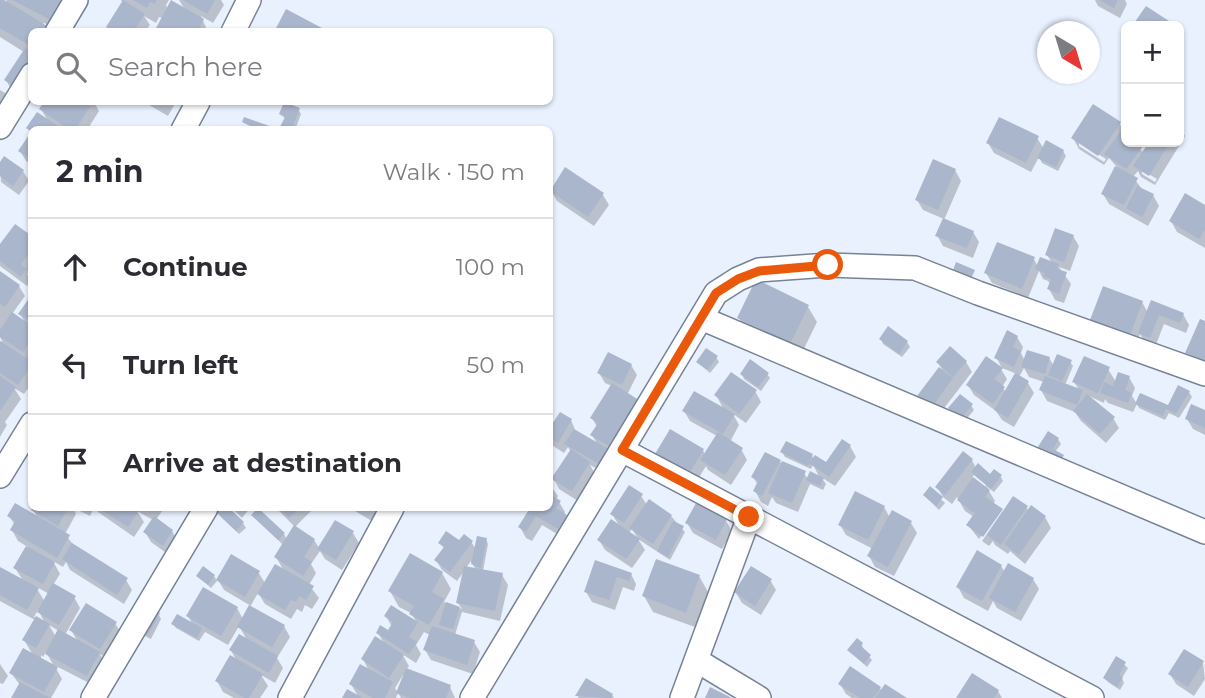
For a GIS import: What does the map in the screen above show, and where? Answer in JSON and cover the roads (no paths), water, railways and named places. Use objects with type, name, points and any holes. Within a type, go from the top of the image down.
[{"type":"street","points":[[59,28],[76,0]]},
{"type":"street","points":[[235,28],[249,0]]},
{"type":"street","points":[[0,127],[28,82]]},
{"type":"street","points":[[185,126],[196,105]]},
{"type":"street","points":[[472,698],[716,293],[738,279],[759,271],[828,265],[915,268],[1205,374]]},
{"type":"street","points":[[701,318],[1205,531]]},
{"type":"street","points":[[0,476],[28,430]]},
{"type":"street","points":[[622,450],[1092,698]]},
{"type":"street","points":[[93,698],[204,511]]},
{"type":"street","points":[[289,698],[390,511]]},
{"type":"street","points":[[682,698],[749,517]]},
{"type":"street","points":[[696,660],[759,698]]}]
